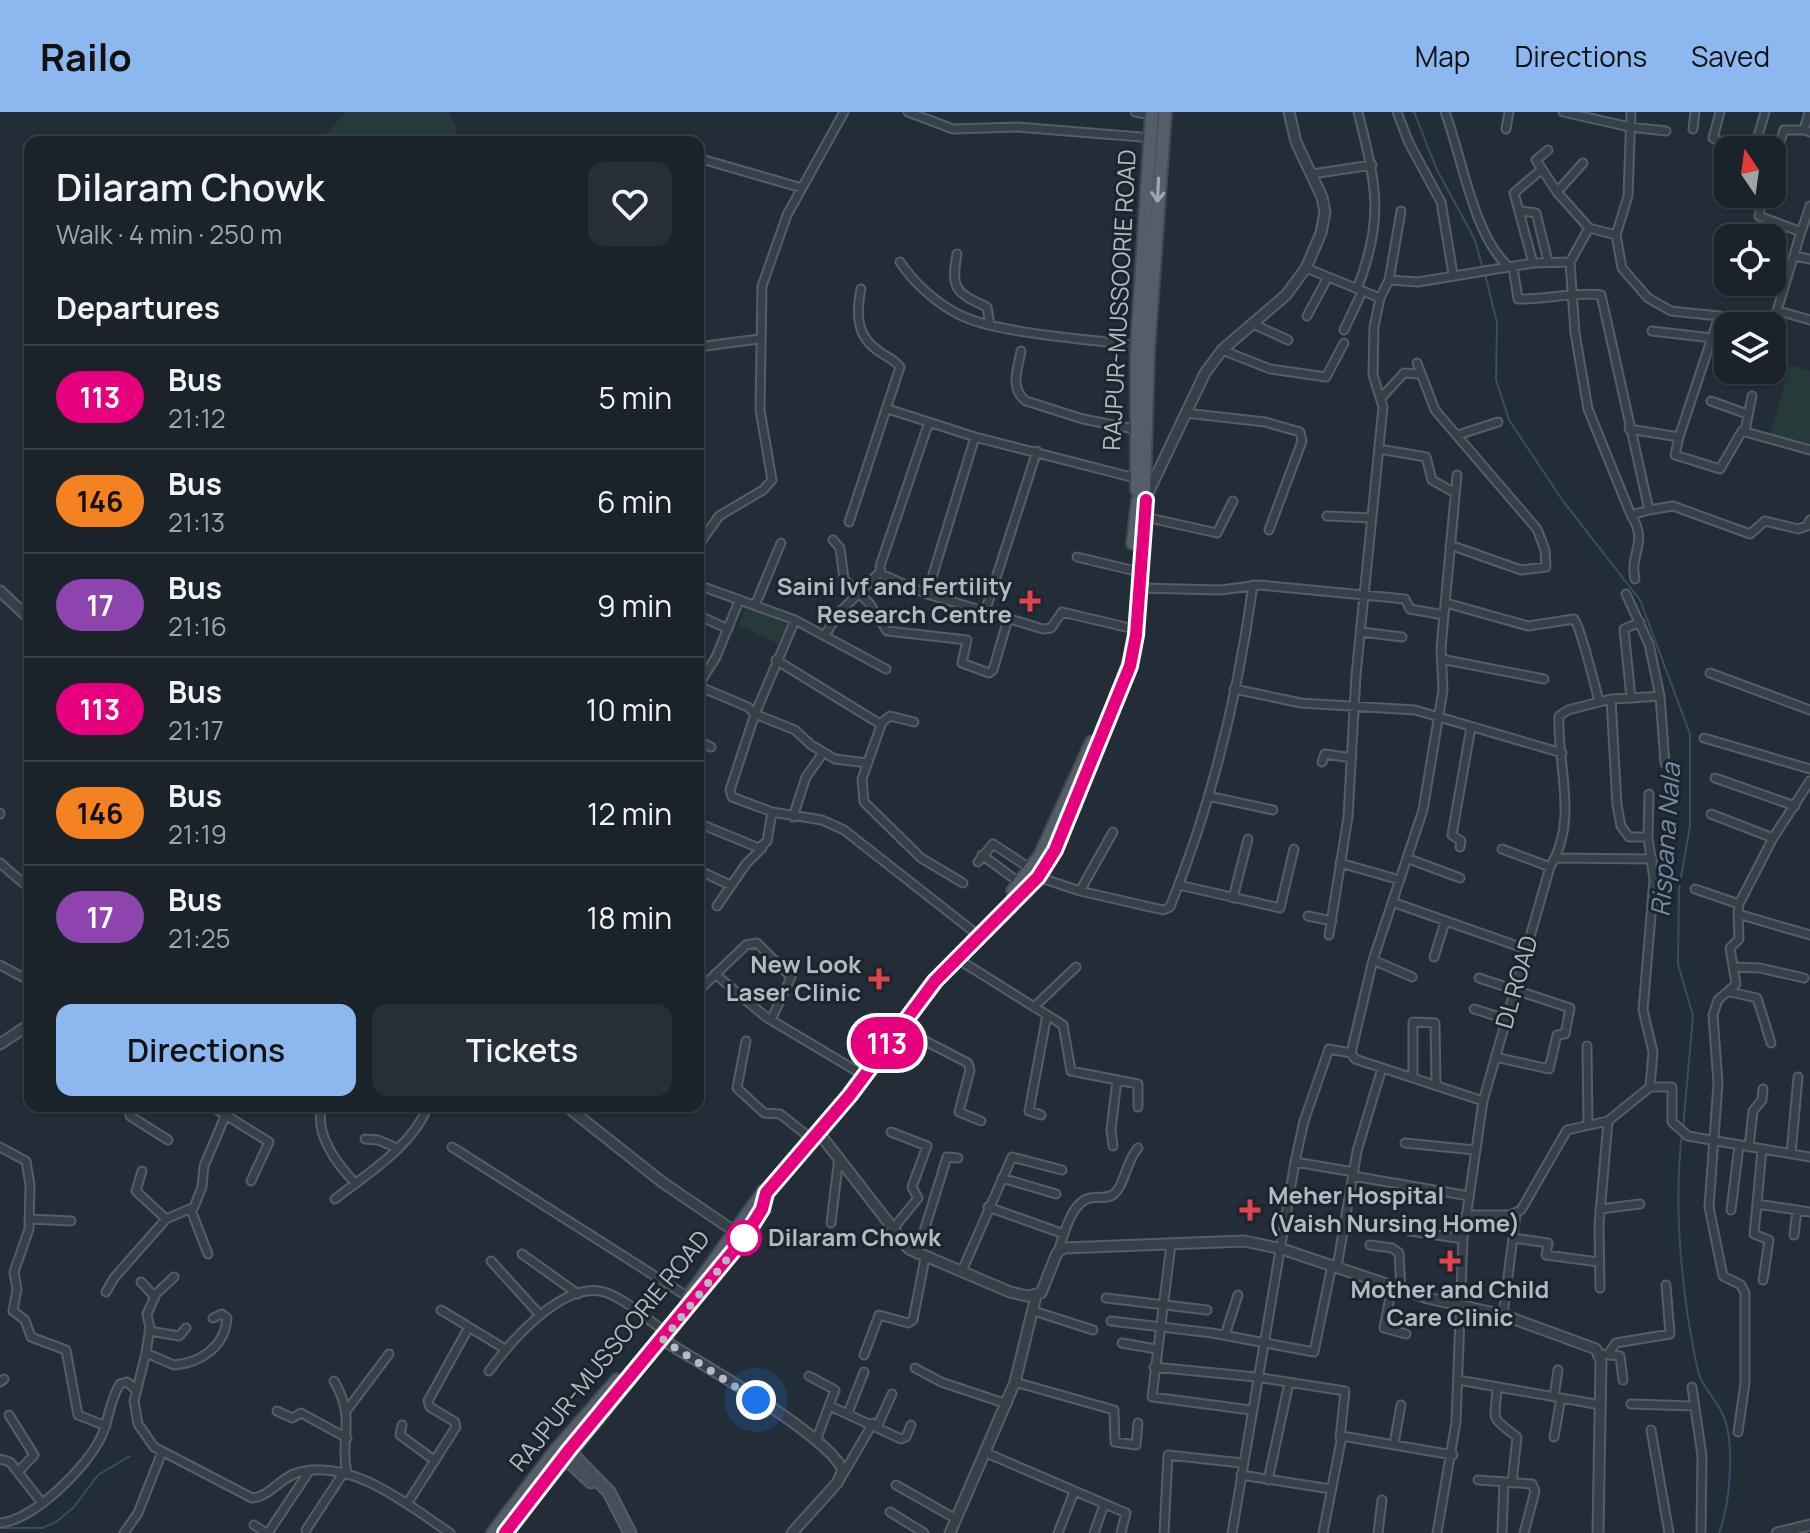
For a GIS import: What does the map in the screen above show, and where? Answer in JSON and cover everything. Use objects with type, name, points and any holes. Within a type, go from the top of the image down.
[{"type":"main road","name":"RAJPUR-MUSSOORIE ROAD","points":[[813,1135],[899,1015],[1020,883],[1035,873],[1127,660],[1131,570],[1141,492],[1156,113]]},
{"type":"main road","name":"RAJPUR-MUSSOORIE ROAD","points":[[662,1335],[734,1233],[762,1209],[766,1193],[898,1027],[956,958],[1035,873],[1075,805],[1130,666],[1136,635],[1145,517],[1134,429],[1137,346],[1156,138]]},
{"type":"main road","name":"RAJPUR-MUSSOORIE ROAD","points":[[493,1533],[662,1335],[734,1233]]},
{"type":"main road","name":"RAJPUR-MUSSOORIE ROAD","points":[[505,1533],[563,1450]]},
{"type":"main road","points":[[563,1450],[601,1491],[623,1533]]},
{"type":"main road","points":[[563,1450],[609,1492],[630,1533]]},
{"type":"street","points":[[704,537],[719,516],[763,490],[772,480],[760,410],[762,286],[773,248],[844,112]]},
{"type":"street","points":[[908,112],[953,129],[1017,127],[1156,138]]},
{"type":"street","points":[[1135,112],[1156,113]]},
{"type":"street","points":[[888,409],[975,437],[1037,451],[1141,492],[1183,413],[1222,350],[1273,309],[1306,268],[1325,212],[1312,174],[1296,142],[1289,112]]},
{"type":"street","points":[[1344,330],[1372,250],[1377,189],[1358,112]]},
{"type":"street","points":[[1397,112],[1409,143],[1441,202],[1453,274]]},
{"type":"street","points":[[1445,112],[1474,208],[1497,254],[1509,267],[1514,295],[1518,299],[1601,295],[1649,510]]},
{"type":"street","points":[[1506,129],[1509,112]]},
{"type":"street","points":[[1563,112],[1630,127],[1666,131]]},
{"type":"street","points":[[1631,112],[1628,196],[1616,235],[1619,261],[1648,298],[1671,311],[1714,315]]},
{"type":"street","points":[[1693,129],[1695,112]]},
{"type":"street","points":[[1714,138],[1720,112]]},
{"type":"street","points":[[1758,136],[1765,112]]},
{"type":"street","points":[[1782,136],[1784,130],[1807,131],[1809,112]]},
{"type":"street","points":[[1548,150],[1536,160],[1557,192],[1589,228],[1616,235]]},
{"type":"street","points":[[704,160],[802,188]]},
{"type":"street","points":[[1557,192],[1583,163]]},
{"type":"street","points":[[1312,174],[1372,165]]},
{"type":"street","points":[[1533,263],[1514,193],[1541,170]]},
{"type":"street","points":[[1810,206],[1779,311],[1810,320]]},
{"type":"street","points":[[1760,208],[1759,216],[1801,232]]},
{"type":"street","points":[[1329,935],[1352,758],[1379,449],[1381,398],[1373,375],[1374,320],[1389,280],[1401,211]]},
{"type":"street","points":[[1521,211],[1536,213],[1548,261]]},
{"type":"street","points":[[1589,228],[1570,262],[1571,298],[1588,409],[1641,538],[1634,562],[1635,579]]},
{"type":"street","points":[[957,254],[953,272],[957,289],[965,298],[987,307],[990,325]]},
{"type":"street","points":[[1795,256],[1810,259]]},
{"type":"street","points":[[1389,280],[1418,282],[1548,261],[1570,262]]},
{"type":"street","points":[[900,262],[947,308],[990,325],[1137,346]]},
{"type":"street","points":[[1306,268],[1380,298]]},
{"type":"street","points":[[1307,316],[1328,277]]},
{"type":"street","points":[[849,522],[900,365],[876,350],[862,333],[857,307],[861,289]]},
{"type":"street","points":[[1253,324],[1288,340]]},
{"type":"street","points":[[1652,331],[1712,338]]},
{"type":"street","points":[[1714,332],[1675,455],[1720,469],[1739,433],[1745,431],[1810,450]]},
{"type":"street","points":[[704,346],[759,339]]},
{"type":"street","points":[[1222,350],[1251,364],[1326,377],[1344,343]]},
{"type":"street","points":[[1021,351],[1015,383],[1026,401],[1083,419],[1134,429]]},
{"type":"street","points":[[1417,363],[1435,410],[1537,529],[1545,550],[1546,567],[1521,570],[1450,545]]},
{"type":"street","points":[[1381,398],[1404,373],[1419,374]]},
{"type":"street","points":[[1745,431],[1752,396]]},
{"type":"street","points":[[1711,401],[1747,414]]},
{"type":"street","points":[[1183,413],[1265,422],[1300,432],[1302,441],[1269,530]]},
{"type":"street","points":[[825,635],[843,607],[860,595],[880,572],[929,422]]},
{"type":"street","points":[[1458,435],[1498,422]]},
{"type":"street","points":[[1629,429],[1679,437]]},
{"type":"street","points":[[927,594],[975,437]]},
{"type":"street","points":[[1379,449],[1426,457],[1432,480],[1455,493]]},
{"type":"street","points":[[985,612],[1037,451]]},
{"type":"street","points":[[1351,1053],[1373,960],[1423,810],[1443,690],[1441,659],[1457,475]]},
{"type":"street","points":[[1145,517],[1217,533],[1233,501]]},
{"type":"street","points":[[1631,515],[1673,506],[1750,534],[1765,521],[1798,529],[1810,520]]},
{"type":"street","points":[[1327,516],[1371,518]]},
{"type":"street","points":[[833,540],[840,548],[844,579],[887,631],[967,640],[962,663],[989,673],[993,670],[1008,619]]},
{"type":"street","points":[[756,603],[781,543]]},
{"type":"street","points":[[1077,557],[1131,570]]},
{"type":"street","points":[[880,572],[927,594],[1048,630],[1062,612],[1130,628]]},
{"type":"street","points":[[1020,883],[980,859],[993,844],[1035,873],[1080,891],[1165,910],[1179,885],[1208,796],[1234,689],[1253,585]]},
{"type":"street","points":[[1139,588],[1221,590],[1253,585],[1405,599],[1410,609],[1444,615]]},
{"type":"street","points":[[704,587],[739,601],[756,603],[795,620],[886,669]]},
{"type":"street","points":[[0,591],[24,613]]},
{"type":"street","points":[[1626,594],[1649,644],[1660,696],[1665,763]]},
{"type":"street","points":[[704,673],[739,601]]},
{"type":"street","points":[[1446,603],[1492,613],[1528,626],[1574,619],[1580,626],[1585,660],[1599,701]]},
{"type":"street","points":[[704,618],[728,629]]},
{"type":"street","points":[[795,620],[755,714],[729,794],[772,812],[822,820],[850,834],[868,852],[974,932]]},
{"type":"street","points":[[1631,698],[1624,629],[1640,622]]},
{"type":"street","points":[[1361,632],[1402,637]]},
{"type":"street","points":[[1441,659],[1544,679]]},
{"type":"street","points":[[776,660],[881,725]]},
{"type":"street","points":[[1710,673],[1810,710]]},
{"type":"street","points":[[704,685],[748,707],[755,714],[795,730],[823,753],[839,760],[867,763]]},
{"type":"street","points":[[1234,689],[1301,703],[1355,705],[1438,715],[1562,753]]},
{"type":"street","name":"DL ROAD","points":[[1437,1533],[1453,1455],[1463,1239],[1483,1101],[1550,867],[1564,830],[1559,716],[1599,701],[1660,696]]},
{"type":"street","points":[[1611,699],[1618,816],[1629,837],[1648,837]]},
{"type":"street","points":[[914,722],[890,716],[881,725],[861,787],[869,810],[921,858],[963,883]]},
{"type":"street","points":[[1460,847],[1461,842],[1452,835],[1471,727]]},
{"type":"street","points":[[1704,738],[1810,769]]},
{"type":"street","points":[[704,744],[711,747]]},
{"type":"street","points":[[793,817],[803,783],[823,753]]},
{"type":"street","points":[[1322,762],[1325,754],[1352,758]]},
{"type":"street","points":[[1715,778],[1795,806]]},
{"type":"street","points":[[1738,1432],[1745,1383],[1745,1293],[1741,1285],[1723,1276],[1714,1238],[1709,1191],[1718,1083],[1713,1015],[1718,1000],[1736,984],[1730,948],[1739,939],[1739,904],[1773,838],[1810,781]]},
{"type":"street","points":[[1649,794],[1648,837],[1653,859],[1643,1010],[1653,1052],[1650,1087]]},
{"type":"street","points":[[1208,796],[1273,810]]},
{"type":"street","points":[[717,906],[730,885],[763,847],[772,812]]},
{"type":"street","points":[[1711,814],[1773,838]]},
{"type":"street","points":[[704,825],[763,847]]},
{"type":"street","points":[[1080,891],[1113,832]]},
{"type":"street","points":[[1233,898],[1248,839]]},
{"type":"street","points":[[1179,885],[1280,908],[1294,849]]},
{"type":"street","points":[[1502,849],[1550,867]]},
{"type":"street","points":[[1555,858],[1653,859]]},
{"type":"street","points":[[1409,859],[1460,878]]},
{"type":"street","points":[[0,863],[24,884]]},
{"type":"street","points":[[1340,863],[1400,880]]},
{"type":"street","points":[[704,873],[730,885]]},
{"type":"street","points":[[1695,889],[1739,904]]},
{"type":"street","points":[[1392,902],[1526,949]]},
{"type":"street","points":[[1738,914],[1810,935]]},
{"type":"street","points":[[1308,916],[1332,921]]},
{"type":"street","points":[[1434,957],[1445,922]]},
{"type":"street","points":[[704,985],[746,945],[757,943],[791,980],[771,1020]]},
{"type":"street","points":[[956,958],[1065,1028],[1071,1071],[1138,1084],[1138,1107]]},
{"type":"street","points":[[1373,960],[1412,977]]},
{"type":"street","points":[[0,965],[24,978]]},
{"type":"street","points":[[1034,1007],[1076,967]]},
{"type":"street","points":[[1733,967],[1760,968],[1804,978]]},
{"type":"street","points":[[715,974],[771,1020],[860,1073]]},
{"type":"street","points":[[1479,978],[1570,1006],[1565,1034],[1557,1035],[1548,1069],[1495,1057]]},
{"type":"street","points":[[1730,992],[1757,998],[1771,1043]]},
{"type":"street","points":[[1474,1009],[1506,1019]]},
{"type":"street","points":[[1041,1115],[1029,1111],[1047,1015]]},
{"type":"street","points":[[1413,1076],[1413,1022],[1435,1023],[1436,1083]]},
{"type":"street","points":[[898,1027],[968,1063],[970,1070],[959,1112],[981,1121]]},
{"type":"street","points":[[0,1044],[24,1028]]},
{"type":"street","points":[[746,1041],[737,1088],[764,1113],[780,1114],[813,1135],[839,1157],[892,1230],[921,1256],[1010,1292],[1036,1296]]},
{"type":"street","points":[[1587,1046],[1588,1125]]},
{"type":"street","points":[[1232,1533],[1256,1377],[1282,1249],[1295,1162],[1304,1121],[1329,1049],[1351,1053],[1355,1059],[1436,1083],[1483,1101]]},
{"type":"street","points":[[1111,1321],[1225,1335],[1314,1352],[1353,1174],[1382,1068]]},
{"type":"street","points":[[1791,1154],[1798,1077]]},
{"type":"street","points":[[1113,1146],[1111,1130],[1117,1080]]},
{"type":"street","points":[[1503,1315],[1516,1214],[1527,1203],[1567,1130],[1608,1121],[1650,1087],[1672,1087],[1672,1122],[1688,1136],[1810,1157]]},
{"type":"street","points":[[1749,1147],[1753,1111],[1762,1100],[1763,1089]]},
{"type":"street","points":[[130,1112],[130,1116],[168,1140]]},
{"type":"street","points":[[222,1112],[269,1142],[251,1181]]},
{"type":"street","points":[[321,1112],[319,1122],[329,1149],[355,1183]]},
{"type":"street","points":[[335,1199],[397,1148],[425,1112]]},
{"type":"street","points":[[574,1112],[662,1182],[734,1233]]},
{"type":"street","points":[[106,1292],[114,1278],[166,1219],[191,1210],[202,1187],[205,1163],[226,1114]]},
{"type":"street","points":[[1600,1288],[1600,1209],[1608,1121]]},
{"type":"street","points":[[891,1132],[927,1146],[912,1187],[918,1198],[892,1230]]},
{"type":"street","points":[[365,1139],[378,1140],[397,1148]]},
{"type":"street","points":[[1405,1143],[1475,1150]]},
{"type":"street","points":[[1731,1210],[1739,1146]]},
{"type":"street","points":[[0,1147],[28,1165],[29,1219],[14,1272],[17,1289],[13,1311],[25,1320],[31,1337],[66,1350],[78,1415],[106,1426]]},
{"type":"street","points":[[452,1147],[688,1297]]},
{"type":"street","points":[[950,1533],[1007,1404],[1036,1296],[1047,1284],[1064,1234],[1083,1201],[1117,1192],[1126,1164],[1138,1148]]},
{"type":"street","points":[[1762,1149],[1754,1234],[1769,1240],[1763,1280]]},
{"type":"street","points":[[831,1223],[839,1157]]},
{"type":"street","points":[[864,1355],[879,1315],[912,1322],[921,1256],[947,1157],[958,1158]]},
{"type":"street","points":[[962,1271],[988,1207],[1015,1157],[1062,1170]]},
{"type":"street","points":[[1295,1162],[1469,1196]]},
{"type":"street","points":[[142,1171],[136,1189],[166,1219]]},
{"type":"street","points":[[1002,1178],[1056,1194]]},
{"type":"street","points":[[1600,1209],[1640,1204]]},
{"type":"street","points":[[1757,1204],[1810,1212]]},
{"type":"street","points":[[988,1207],[1064,1234]]},
{"type":"street","points":[[191,1210],[208,1254]]},
{"type":"street","points":[[1794,1235],[1797,1210]]},
{"type":"street","points":[[1466,1215],[1516,1214]]},
{"type":"street","points":[[29,1219],[71,1221]]},
{"type":"street","points":[[1410,1231],[1463,1239]]},
{"type":"street","points":[[1513,1238],[1548,1243],[1546,1255],[1599,1262]]},
{"type":"street","points":[[1058,1251],[1244,1241],[1282,1249],[1396,1289],[1503,1315],[1604,1354],[1620,1356],[1623,1380]]},
{"type":"street","points":[[1171,1244],[1152,1397],[1251,1410]]},
{"type":"street","points":[[1370,1245],[1397,1250],[1403,1266],[1384,1328],[1406,1334]]},
{"type":"street","points":[[522,1254],[578,1294]]},
{"type":"street","points":[[491,1261],[540,1315]]},
{"type":"street","points":[[174,1277],[155,1297],[147,1314],[149,1331],[146,1353],[135,1389],[134,1410],[141,1433],[162,1452],[252,1498],[263,1495],[287,1477],[310,1470],[346,1473],[407,1504],[450,1533]]},
{"type":"street","points":[[141,1282],[155,1297]]},
{"type":"street","points":[[1598,1533],[1604,1354],[1616,1343],[1670,1334],[1666,1285]]},
{"type":"street","points":[[489,1371],[505,1349],[540,1315],[578,1294],[603,1292],[817,1438],[841,1465],[840,1479]]},
{"type":"street","points":[[1225,1335],[1238,1295]]},
{"type":"street","points":[[1106,1298],[1207,1310]]},
{"type":"street","points":[[441,1310],[505,1349]]},
{"type":"street","points":[[1034,1311],[1093,1330]]},
{"type":"street","points":[[146,1353],[174,1365],[213,1350],[222,1338],[227,1318],[222,1314],[213,1318]]},
{"type":"street","points":[[407,1504],[456,1425],[430,1407],[428,1401],[469,1327]]},
{"type":"street","points":[[149,1331],[177,1337],[186,1328]]},
{"type":"street","points":[[1122,1343],[1156,1349]]},
{"type":"street","points":[[347,1410],[389,1354]]},
{"type":"street","points":[[1154,1367],[1256,1377],[1346,1391],[1323,1533]]},
{"type":"street","points":[[915,1368],[941,1382],[1007,1404]]},
{"type":"street","points":[[1554,1437],[1558,1370]]},
{"type":"street","points":[[848,1413],[864,1372]]},
{"type":"street","points":[[809,1376],[835,1390],[817,1438]]},
{"type":"street","points":[[1458,1380],[1601,1405]]},
{"type":"street","points":[[306,1530],[346,1473],[347,1410],[334,1381]]},
{"type":"street","points":[[0,1523],[23,1518],[42,1503],[86,1459],[106,1426],[118,1387],[127,1382],[135,1389]]},
{"type":"street","points":[[1015,1382],[1114,1410],[1115,1442],[1136,1445],[1138,1423]]},
{"type":"street","points":[[1268,1480],[1289,1383]]},
{"type":"street","points":[[1497,1387],[1495,1420],[1517,1437],[1502,1533]]},
{"type":"street","points":[[1692,1387],[1702,1456],[1701,1533]]},
{"type":"street","points":[[792,1533],[840,1479],[892,1394]]},
{"type":"street","points":[[1631,1404],[1694,1406]]},
{"type":"street","points":[[1394,1444],[1401,1405]]},
{"type":"street","points":[[830,1406],[904,1439],[911,1425]]},
{"type":"street","points":[[277,1411],[292,1418],[301,1413],[347,1438]]},
{"type":"street","points":[[9,1415],[34,1455],[18,1472]]},
{"type":"street","points":[[402,1425],[400,1435],[434,1460]]},
{"type":"street","points":[[1651,1430],[1669,1533]]},
{"type":"street","points":[[1340,1438],[1453,1455]]},
{"type":"street","points":[[124,1533],[138,1513],[162,1452]]},
{"type":"street","points":[[984,1452],[1126,1513],[1121,1533]]},
{"type":"street","points":[[1164,1533],[1168,1455],[1242,1463]]},
{"type":"street","points":[[0,1459],[10,1462],[42,1503]]},
{"type":"street","points":[[254,1525],[267,1533],[310,1470]]},
{"type":"street","points":[[1241,1475],[1331,1489]]},
{"type":"street","points":[[1478,1480],[1529,1483],[1534,1487],[1524,1533]]},
{"type":"street","points":[[896,1485],[956,1519]]},
{"type":"street","points":[[1058,1533],[1074,1492]]},
{"type":"street","points":[[1378,1533],[1382,1500]]},
{"type":"street","points":[[1094,1533],[1104,1505]]},
{"type":"street","points":[[890,1512],[924,1533]]},
{"type":"street","points":[[1777,1533],[1810,1525]]},
{"type":"green space","points":[[345,112],[449,112],[456,127],[455,136],[325,136]]},
{"type":"green space","points":[[1790,365],[1810,371],[1810,446],[1770,436]]},
{"type":"green space","points":[[747,606],[786,624],[778,644],[738,625]]},
{"type":"waterway","name":"Rispana Nala","points":[[1414,112],[1437,170],[1474,238],[1483,268]]},
{"type":"waterway","name":"Rispana Nala","points":[[1485,274],[1497,323],[1496,380],[1509,420],[1563,501],[1640,600],[1690,734],[1690,826],[1679,889],[1678,964],[1693,1016],[1683,1128]]},
{"type":"waterway","name":"Rispana Nala","points":[[1682,1134],[1678,1192],[1687,1314],[1700,1377],[1722,1413],[1729,1439],[1728,1490],[1719,1533]]},
{"type":"waterway","points":[[0,1528],[42,1528],[56,1522],[74,1507],[98,1475],[130,1456]]},
{"type":"bus line","name":"113","points":[[505,1533],[569,1450],[663,1340],[744,1238],[762,1209],[766,1193],[850,1095],[914,1005],[956,958],[1038,877],[1055,850],[1130,666],[1136,635],[1146,500]]},
{"type":"place","name":"Saini Ivf and Fertility Research Centre","points":[[1030,601]]},
{"type":"place","name":"New Look Laser Clinic","points":[[879,979]]},
{"type":"place","name":"Meher Hospital (Vaish Nursing Home)","points":[[1250,1210]]},
{"type":"place","name":"Dilaram Chowk","points":[[744,1238]]},
{"type":"place","name":"Mother and Child Care Clinic","points":[[1450,1261]]},
{"type":"route","points":[[744,1238],[663,1340],[756,1400]]}]
